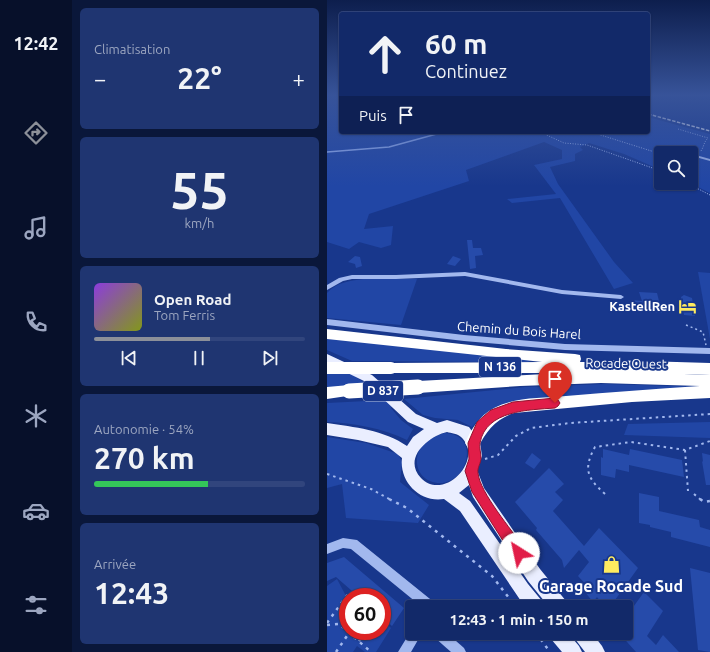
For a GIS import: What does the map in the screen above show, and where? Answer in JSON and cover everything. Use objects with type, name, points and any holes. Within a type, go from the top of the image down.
[{"type":"highway","points":[[327,334],[506,354],[600,361],[609,365]]},
{"type":"highway","name":"Rocade Ouest","points":[[327,368],[601,367],[609,365],[710,369]]},
{"type":"highway","name":"Rocade Ouest","points":[[327,393],[527,380],[593,378],[710,381]]},
{"type":"highway","points":[[473,443],[481,426],[487,420],[495,414],[513,407],[632,396],[710,392]]},
{"type":"main road","name":"D 837","points":[[327,358],[365,376],[384,391],[412,418],[418,422],[436,428]]},
{"type":"main road","points":[[473,465],[468,477],[457,486],[445,491],[432,492],[416,484],[410,474],[409,456],[419,438],[436,428],[447,426],[458,428],[467,434],[473,443],[473,465],[478,492],[534,575],[554,600]]},
{"type":"main road","points":[[327,429],[358,434],[391,442],[409,456]]},
{"type":"main road","points":[[445,491],[465,506],[530,600]]},
{"type":"main road","points":[[563,640],[573,652]]},
{"type":"main road","points":[[587,640],[596,652]]},
{"type":"street","points":[[698,156],[710,160]]},
{"type":"street","points":[[327,288],[341,279],[352,277],[465,274],[562,292],[621,297]]},
{"type":"street","name":"Chemin du Bois Harel","points":[[327,322],[464,338],[565,347],[708,351]]},
{"type":"street","points":[[327,549],[343,543],[353,544],[422,600]]},
{"type":"street","points":[[404,652],[412,640]]},
{"type":"street","points":[[446,640],[460,652]]},
{"type":"path","points":[[678,129],[708,138],[704,142],[703,149],[698,152]]},
{"type":"path","points":[[544,134],[564,143],[587,146],[654,169]]},
{"type":"path","points":[[597,134],[654,152]]},
{"type":"path","points":[[698,189],[710,195]]},
{"type":"path","points":[[687,325],[703,332],[708,351]]},
{"type":"path","points":[[473,465],[498,455],[516,436],[531,428],[569,423],[710,414]]},
{"type":"path","points":[[605,494],[588,477],[587,471],[590,456],[595,448],[631,442],[685,450],[710,441]]},
{"type":"path","points":[[685,450],[689,491]]},
{"type":"path","points":[[327,474],[371,489],[407,508],[492,576],[511,600]]},
{"type":"path","points":[[694,494],[704,502],[710,500]]},
{"type":"path","points":[[327,624],[339,607]]},
{"type":"path","points":[[327,624],[339,624]]},
{"type":"path","points":[[336,652],[344,640]]},
{"type":"path","points":[[541,640],[550,652]]},
{"type":"path","points":[[359,641],[371,652]]},
{"type":"shaded area","points":[[327,125],[339,125],[339,134],[650,134],[650,125],[679,125],[710,134],[710,193],[698,187],[698,146],[654,146],[654,167],[624,154],[589,143],[580,147],[583,150],[575,154],[575,161],[550,167],[558,184],[614,262],[633,283],[614,289],[560,198],[512,203],[507,199],[556,194],[534,165],[562,159],[562,150],[544,142],[466,170],[469,181],[369,214],[364,229],[393,226],[391,245],[381,248],[359,242],[349,249],[327,242]]},
{"type":"shaded area","points":[[698,272],[710,273],[710,339]]},
{"type":"shaded area","points":[[363,279],[417,279],[401,325],[327,318],[327,293],[339,284]]},
{"type":"shaded area","points":[[327,338],[531,358],[528,362],[352,361],[327,350]]},
{"type":"shaded area","points":[[327,374],[351,374],[367,384],[327,388]]},
{"type":"shaded area","points":[[605,384],[710,387],[513,402],[490,411],[472,427],[458,420],[435,418],[423,415],[404,399],[525,387]]},
{"type":"shaded area","points":[[387,400],[392,406],[391,408],[401,420],[413,429],[407,440],[388,432],[368,427],[327,422],[327,403]]},
{"type":"shaded area","points":[[710,422],[710,438],[624,435],[628,424]]},
{"type":"shaded area","points":[[444,433],[457,436],[464,443],[467,452],[465,463],[460,472],[452,480],[442,483],[430,481],[422,475],[419,471],[417,457],[423,445],[431,438]]},
{"type":"shaded area","points":[[327,437],[366,443],[398,454],[402,462],[400,482],[429,505],[418,523],[346,518],[342,484],[327,488]]},
{"type":"shaded area","points":[[337,579],[342,588],[339,588],[339,640],[384,640],[376,652],[365,652],[357,646],[353,652],[327,652],[327,586]]},
{"type":"building","points":[[467,240],[472,240],[473,248],[481,248],[483,255],[475,256],[476,268],[470,269]]},
{"type":"building","points":[[355,256],[360,257],[362,266],[356,268],[355,264],[348,262]]},
{"type":"building","points":[[453,256],[461,259],[455,266],[447,264]]},
{"type":"building","points":[[639,292],[657,293],[662,313],[633,311],[632,300],[642,301]]},
{"type":"building","name":"KastellRen","points":[[684,295],[692,298],[695,316],[684,315],[681,297]]},
{"type":"building","points":[[603,449],[629,455],[630,449],[682,460],[684,477],[629,465],[629,472],[616,469],[615,478],[601,475],[601,457],[603,458]]},
{"type":"building","points":[[532,453],[541,460],[534,469],[525,463]]},
{"type":"building","points":[[702,453],[710,455],[710,485],[706,485]]},
{"type":"building","points":[[549,468],[564,484],[555,492],[563,500],[553,511],[584,546],[599,528],[638,568],[615,600],[599,600],[597,597],[595,600],[591,600],[585,592],[589,588],[578,576],[589,562],[579,550],[564,568],[562,560],[536,530],[537,528],[515,502]]},
{"type":"building","points":[[639,493],[659,497],[659,511],[699,520],[700,527],[710,530],[710,547],[671,537],[671,532],[639,523]]},
{"type":"building","points":[[344,557],[380,588],[349,588],[336,577],[327,581],[327,563]]},
{"type":"building","points":[[690,568],[710,573],[710,652],[698,650]]},
{"type":"building","points":[[644,592],[663,611],[647,636],[656,645],[663,635],[679,652],[636,652],[625,640],[633,640],[633,607]]},
{"type":"building","points":[[391,597],[404,608],[392,626],[391,625]]},
{"type":"waterway","points":[[327,152],[389,147],[437,134]]},
{"type":"railway","points":[[690,125],[710,131]]},
{"type":"place","name":"KastellRen","points":[[688,306]]},
{"type":"place","name":"Garage Rocade Sud","points":[[611,565]]},
{"type":"route","points":[[519,553],[478,492],[471,471],[474,465],[476,453],[473,443],[481,426],[495,414],[503,410],[513,407],[555,403]]}]
